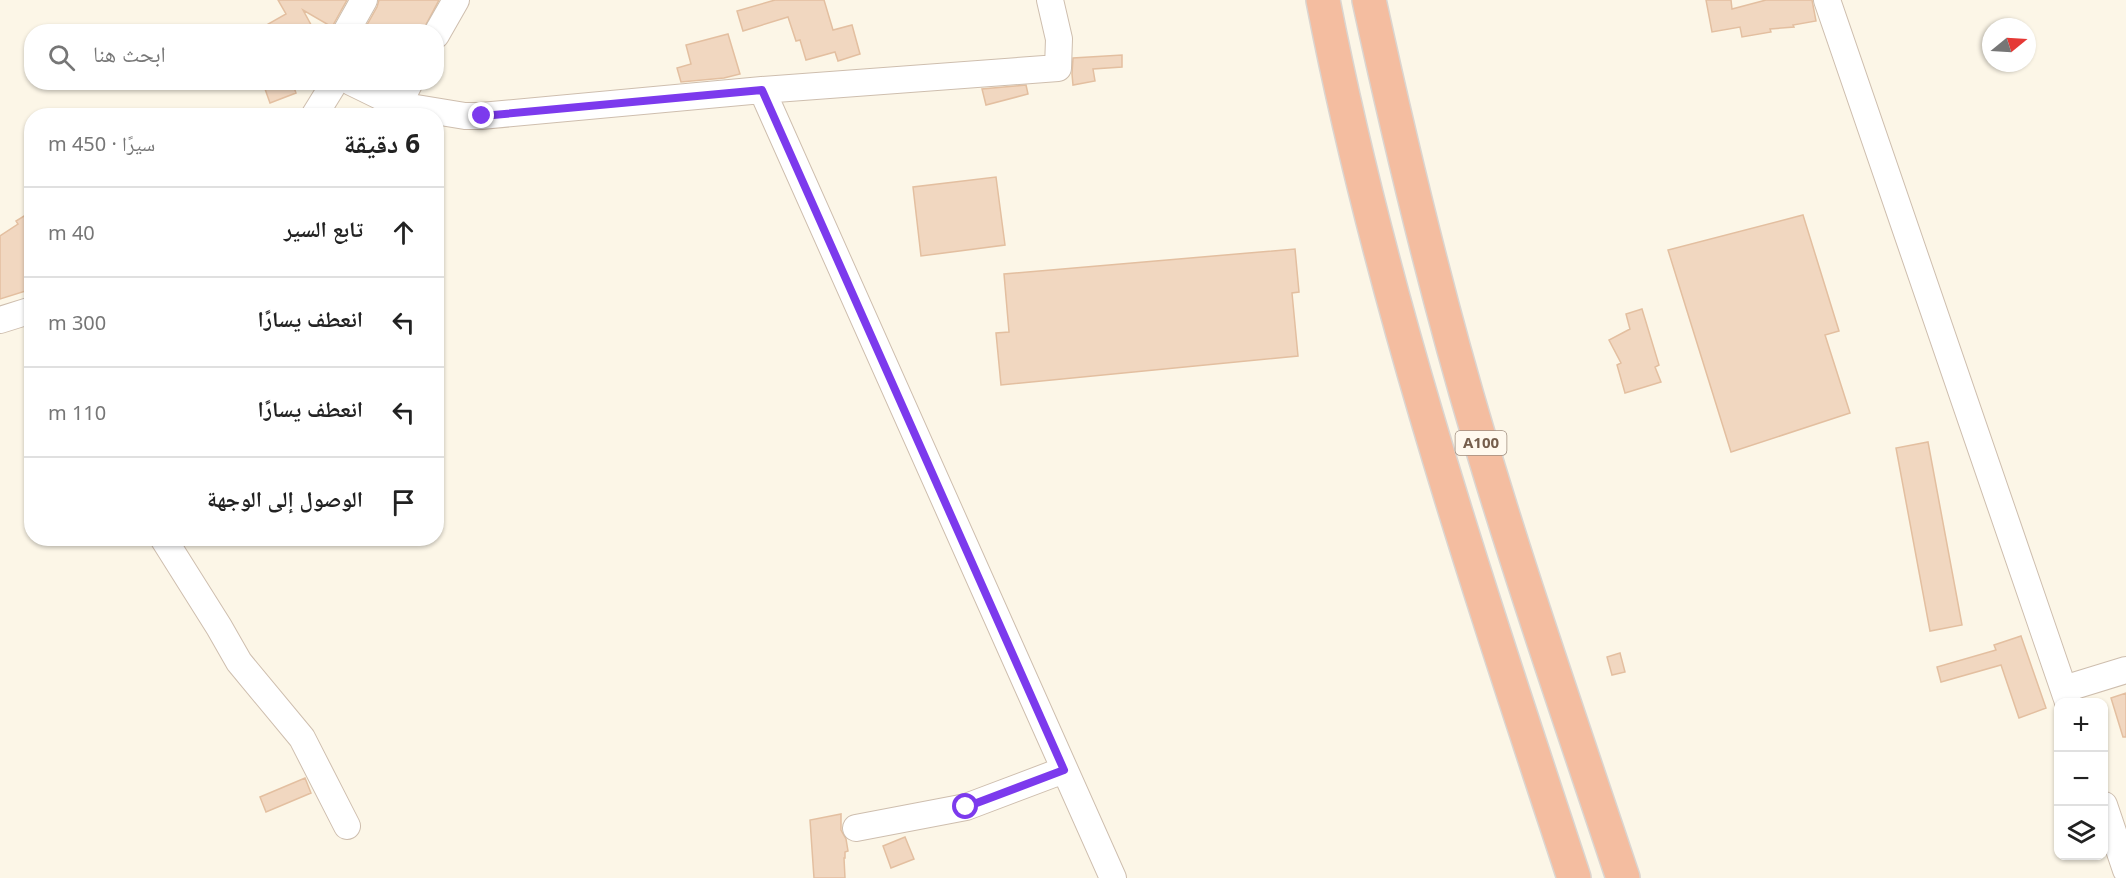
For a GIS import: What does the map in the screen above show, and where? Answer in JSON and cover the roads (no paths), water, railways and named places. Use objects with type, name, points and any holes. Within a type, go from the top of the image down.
[{"type":"highway","name":"A100","points":[[1323,0],[1360,173],[1425,417],[1574,878]]},
{"type":"highway","name":"A100","points":[[1369,0],[1427,251],[1476,427],[1507,528],[1623,878]]},
{"type":"street","points":[[350,24],[364,0]]},
{"type":"street","points":[[442,24],[456,0]]},
{"type":"street","points":[[444,113],[482,116],[762,90],[1059,68],[1059,39],[1050,0]]},
{"type":"street","points":[[1827,0],[2066,696],[2126,670]]},
{"type":"street","points":[[319,108],[330,90]]},
{"type":"street","points":[[367,90],[398,105],[416,108]]},
{"type":"street","points":[[398,105],[406,90]]},
{"type":"street","points":[[762,90],[1113,878]]},
{"type":"street","points":[[0,320],[24,312]]},
{"type":"street","points":[[168,546],[239,662],[302,738],[346,826]]},
{"type":"street","points":[[856,828],[966,807],[1064,770]]},
{"type":"street","points":[[2103,806],[2126,870]]}]
